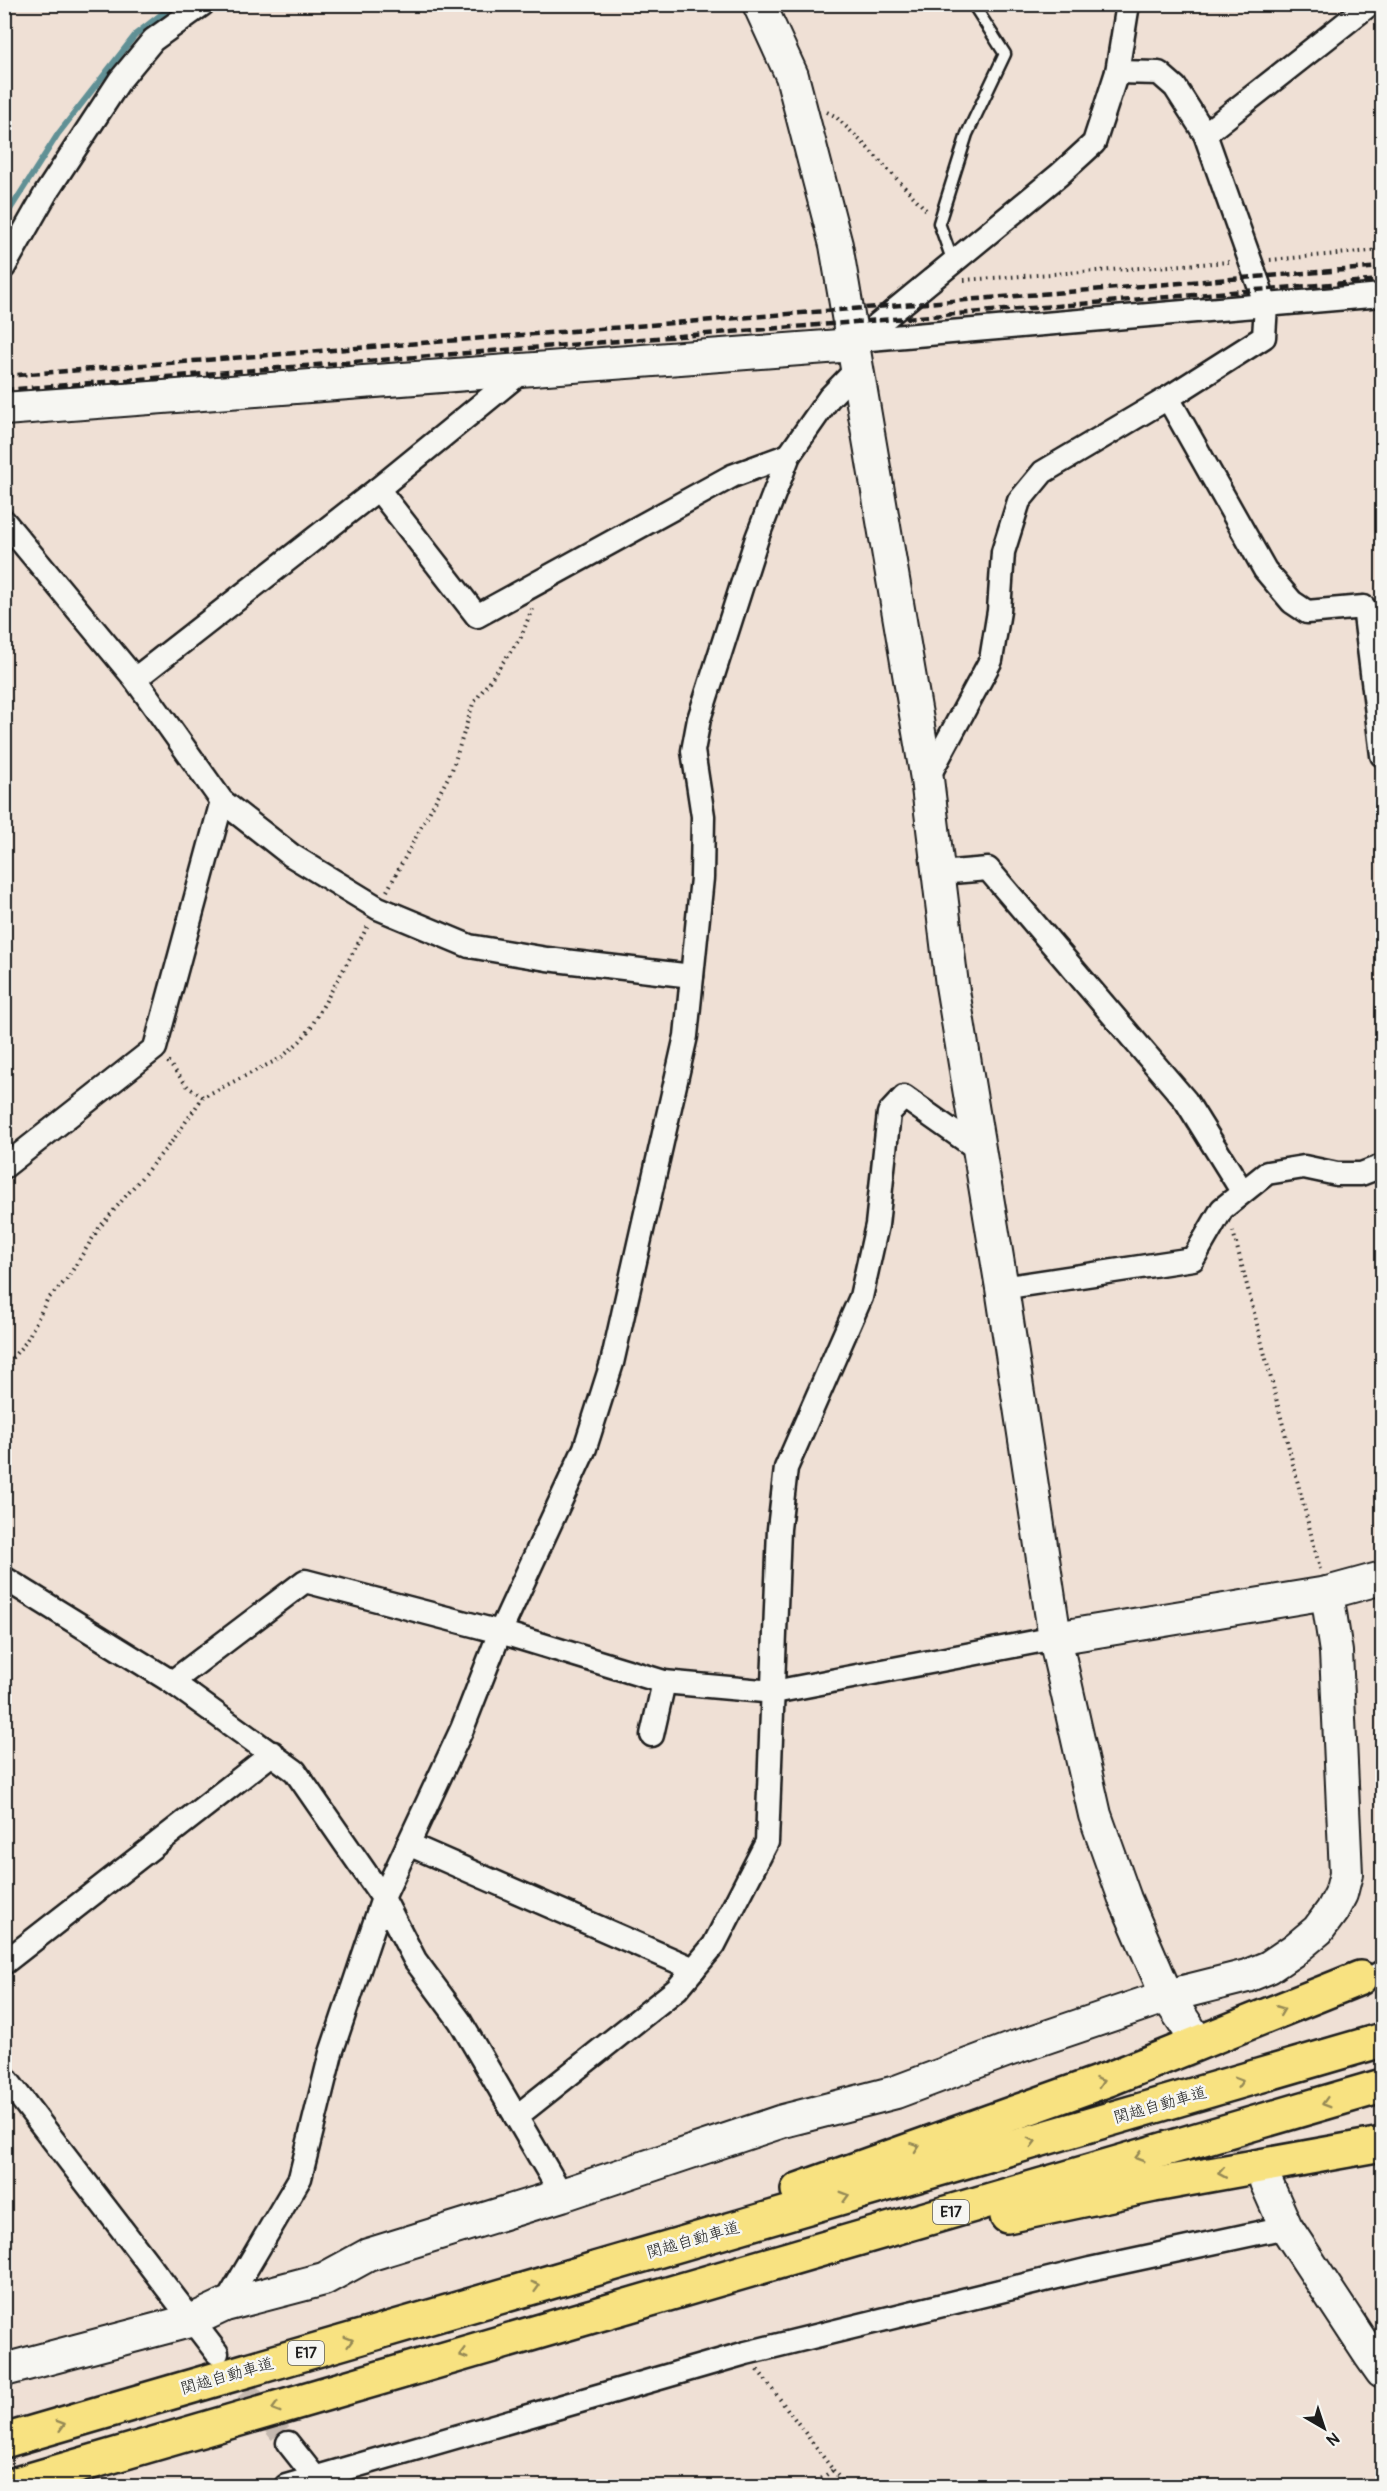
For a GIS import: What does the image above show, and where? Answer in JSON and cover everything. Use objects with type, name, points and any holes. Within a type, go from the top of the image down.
[{"type":"highway","points":[[607,2265],[835,2175],[1109,2079],[1372,1972]]},
{"type":"highway","name":"関越自動車道","points":[[4,2441],[1383,2040]]},
{"type":"highway","name":"E17","points":[[9,2487],[1383,2086]]},
{"type":"highway","points":[[519,2337],[643,2312],[990,2220],[1154,2185],[1383,2144]]},
{"type":"street","points":[[4,267],[46,193],[120,80],[153,40],[203,4]]},
{"type":"street","points":[[759,4],[792,76],[799,98],[836,245],[856,351],[927,779],[952,985],[1002,1288],[1055,1638],[1095,1815],[1125,1899],[1167,1996],[1191,2032]]},
{"type":"street","points":[[225,2305],[300,2178],[331,2053],[383,1898],[462,1729],[500,1632],[585,1448],[612,1364],[686,1036],[702,878],[702,826],[693,750],[699,719],[757,538],[789,454],[829,398],[856,351],[929,282],[1059,175],[1094,143],[1117,72],[1128,4]]},
{"type":"street","points":[[1205,134],[1370,4]]},
{"type":"street","points":[[927,779],[991,660],[999,610],[1003,552],[1018,501],[1043,472],[1168,398],[1263,337],[1266,305],[1205,134],[1175,87],[1159,73],[1117,72]]},
{"type":"street","points":[[4,409],[525,369],[856,351],[1266,305],[1383,295]]},
{"type":"street","points":[[135,679],[378,489],[525,369]]},
{"type":"street","points":[[1168,398],[1265,570],[1292,602],[1307,612],[1364,607],[1383,755]]},
{"type":"street","points":[[378,489],[477,616],[732,476],[789,454]]},
{"type":"street","points":[[4,521],[135,679],[222,801],[291,855],[378,908],[469,946],[547,959],[692,976]]},
{"type":"street","points":[[4,1167],[155,1048],[222,801]]},
{"type":"street","points":[[939,873],[988,869],[1186,1101],[1242,1191]]},
{"type":"street","points":[[516,2116],[677,1989],[714,1945],[767,1842],[779,1529],[786,1468],[861,1297],[877,1225],[889,1113],[904,1097],[979,1150]]},
{"type":"street","points":[[1002,1288],[1193,1258],[1222,1209],[1267,1173],[1304,1167],[1337,1174],[1361,1174],[1383,1166]]},
{"type":"street","points":[[4,1578],[172,1682],[296,1771],[383,1898],[415,1960],[460,2021],[562,2195]]},
{"type":"street","points":[[172,1682],[305,1581],[500,1632],[664,1682],[774,1692],[1055,1638],[1327,1593],[1383,1578]]},
{"type":"street","points":[[4,2370],[193,2320],[225,2305],[324,2279],[368,2255],[562,2195],[783,2121],[896,2092],[1008,2050],[1167,1996],[1247,1976],[1269,1967],[1318,1930],[1332,1911],[1341,1893],[1346,1874],[1336,1652],[1327,1593]]},
{"type":"street","points":[[652,1735],[664,1682]]},
{"type":"street","points":[[4,1963],[273,1754]]},
{"type":"street","points":[[408,1844],[694,1969]]},
{"type":"street","points":[[4,2076],[217,2353]]},
{"type":"street","points":[[1266,2182],[1286,2227],[1383,2372]]},
{"type":"street","points":[[286,2487],[319,2482],[746,2353],[1090,2269],[1286,2227]]},
{"type":"street","points":[[288,2443],[319,2482]]},
{"type":"lane","points":[[954,262],[939,223],[967,134],[1005,54],[973,4]]},
{"type":"path","points":[[799,98],[835,116],[939,223]]},
{"type":"path","points":[[929,282],[1383,250]]},
{"type":"path","points":[[4,1367],[26,1342],[48,1300],[67,1279],[99,1228],[173,1140],[203,1097],[281,1058],[310,1029],[452,771],[473,704],[521,637],[543,580]]},
{"type":"path","points":[[155,1048],[188,1087],[203,1097]]},
{"type":"path","points":[[1222,1209],[1232,1229],[1327,1593]]},
{"type":"path","points":[[746,2353],[846,2487]]},
{"type":"path","points":[[811,2487],[833,2470]]},
{"type":"waterway","points":[[4,219],[58,134],[136,34],[175,4]]},
{"type":"tunnel","points":[[1191,2032],[1266,2182]]},
{"type":"tunnel","points":[[226,2364],[288,2443]]},
{"type":"railway","points":[[4,376],[1382,267]]},
{"type":"railway","points":[[4,390],[1382,280]]}]
